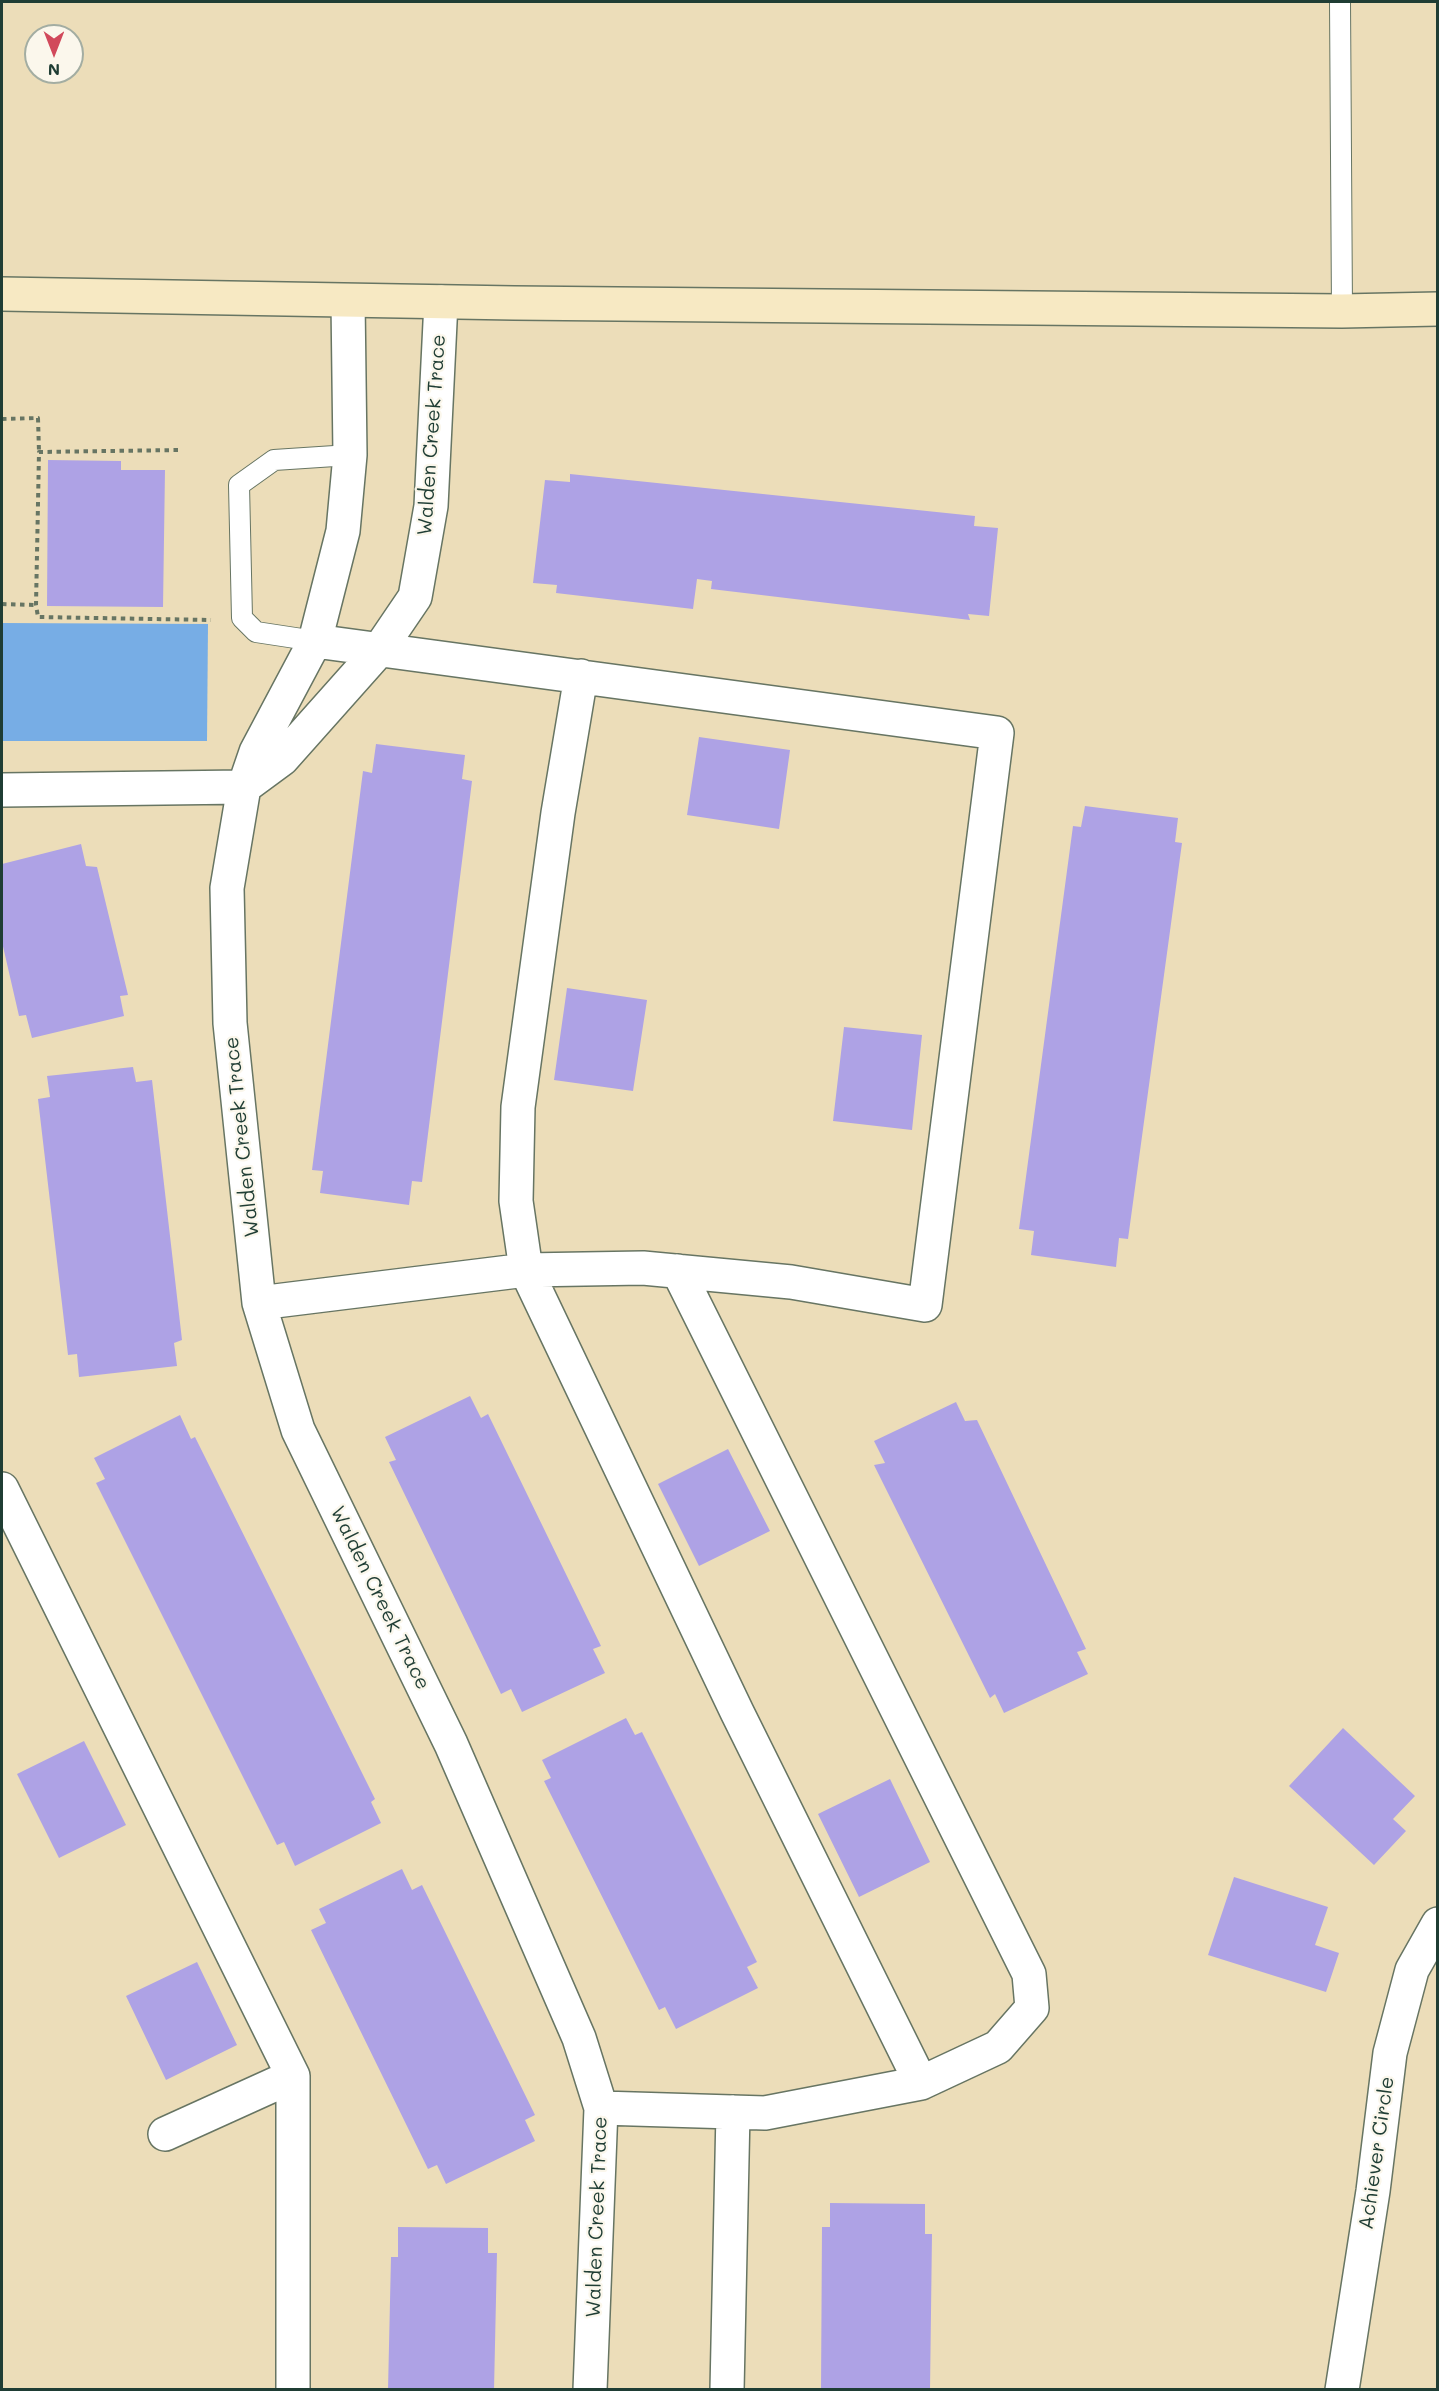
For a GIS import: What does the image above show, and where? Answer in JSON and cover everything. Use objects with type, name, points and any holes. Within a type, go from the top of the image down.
[{"type":"main road","points":[[2,294],[441,302],[1342,311],[1437,309]]},
{"type":"street","name":"Walden Creek Trace","points":[[348,301],[350,455],[343,531],[315,641],[256,752],[244,787],[227,888],[230,1023],[259,1303],[298,1430],[451,1744],[579,2038],[601,2108],[590,2390]]},
{"type":"street","name":"Walden Creek Trace","points":[[244,787],[282,759],[379,650],[415,597],[431,506],[441,302]]},
{"type":"street","points":[[259,1303],[526,1270],[643,1268],[791,1282],[925,1305],[997,733],[315,641]]},
{"type":"street","points":[[581,676],[558,813],[518,1107],[516,1201],[526,1270],[737,1713],[921,2083]]},
{"type":"street","points":[[2,790],[244,787]]},
{"type":"street","points":[[601,2108],[765,2114],[921,2083],[998,2046],[1032,2008],[1029,1974],[678,1271]]},
{"type":"street","points":[[2,1489],[293,2076],[293,2390]]},
{"type":"street","name":"Achiever Circle","points":[[1342,2390],[1373,2191],[1390,2053],[1412,1970],[1437,1924]]},
{"type":"street","points":[[165,2134],[293,2076]]},
{"type":"street","points":[[727,2390],[733,2112]]},
{"type":"lane","points":[[1340,2],[1342,311]]},
{"type":"lane","points":[[315,641],[256,632],[242,618],[239,484],[274,459],[350,455]]},
{"type":"path","points":[[2,419],[39,418],[36,605],[38,617],[211,620]]},
{"type":"path","points":[[39,452],[178,450]]},
{"type":"path","points":[[2,604],[36,605]]},
{"type":"water","points":[[2,623],[208,624],[207,741],[2,741]]},
{"type":"building","points":[[48,460],[121,461],[121,470],[165,470],[163,607],[47,606]]},
{"type":"building","points":[[570,474],[975,516],[974,526],[998,528],[989,616],[968,614],[970,620],[711,589],[712,581],[697,579],[693,609],[556,593],[557,585],[533,583],[545,480],[570,482]]},
{"type":"building","points":[[699,737],[790,750],[779,829],[687,815]]},
{"type":"building","points":[[376,744],[465,755],[462,779],[472,781],[422,1182],[412,1181],[409,1205],[320,1193],[323,1171],[312,1170],[363,771],[372,773]]},
{"type":"building","points":[[1085,806],[1178,818],[1175,842],[1182,843],[1128,1239],[1119,1238],[1116,1267],[1031,1255],[1034,1231],[1019,1229],[1073,826],[1081,827]]},
{"type":"building","points":[[81,844],[86,866],[97,867],[128,995],[120,996],[124,1016],[32,1038],[26,1015],[19,1016],[2,942],[2,864]]},
{"type":"building","points":[[567,988],[647,1000],[633,1091],[554,1080]]},
{"type":"building","points":[[844,1027],[922,1035],[912,1130],[833,1121]]},
{"type":"building","points":[[133,1067],[136,1082],[152,1080],[182,1340],[174,1343],[177,1366],[79,1377],[77,1354],[68,1355],[38,1099],[50,1097],[47,1076]]},
{"type":"building","points":[[470,1396],[481,1418],[488,1414],[601,1646],[593,1649],[605,1673],[522,1712],[511,1689],[501,1694],[389,1462],[396,1460],[385,1437]]},
{"type":"building","points":[[956,1402],[965,1421],[977,1420],[1086,1649],[1077,1652],[1088,1674],[1004,1713],[995,1694],[990,1698],[874,1465],[885,1463],[874,1441]]},
{"type":"building","points":[[180,1415],[191,1439],[195,1437],[375,1799],[371,1802],[381,1823],[295,1866],[284,1842],[277,1845],[96,1483],[105,1479],[94,1458]]},
{"type":"building","points":[[728,1449],[770,1531],[699,1566],[658,1484]]},
{"type":"building","points":[[626,1718],[635,1735],[642,1732],[757,1962],[747,1967],[758,1988],[676,2029],[665,2007],[659,2010],[544,1781],[551,1778],[542,1760]]},
{"type":"building","points":[[1343,1728],[1415,1796],[1393,1819],[1406,1831],[1374,1865],[1289,1786]]},
{"type":"building","points":[[84,1741],[126,1825],[59,1858],[17,1774]]},
{"type":"building","points":[[890,1779],[930,1862],[859,1897],[818,1814]]},
{"type":"building","points":[[402,1869],[412,1890],[422,1885],[535,2115],[525,2120],[535,2141],[446,2184],[437,2165],[428,2169],[311,1930],[326,1923],[319,1909]]},
{"type":"building","points":[[1234,1877],[1328,1907],[1315,1945],[1339,1953],[1326,1992],[1208,1955]]},
{"type":"building","points":[[197,1962],[237,2045],[166,2080],[126,1996]]},
{"type":"building","points":[[830,2203],[925,2204],[925,2234],[932,2234],[930,2390],[821,2390],[822,2227],[830,2227]]},
{"type":"building","points":[[398,2227],[488,2228],[488,2253],[497,2253],[494,2390],[388,2390],[391,2257],[398,2257]]}]
